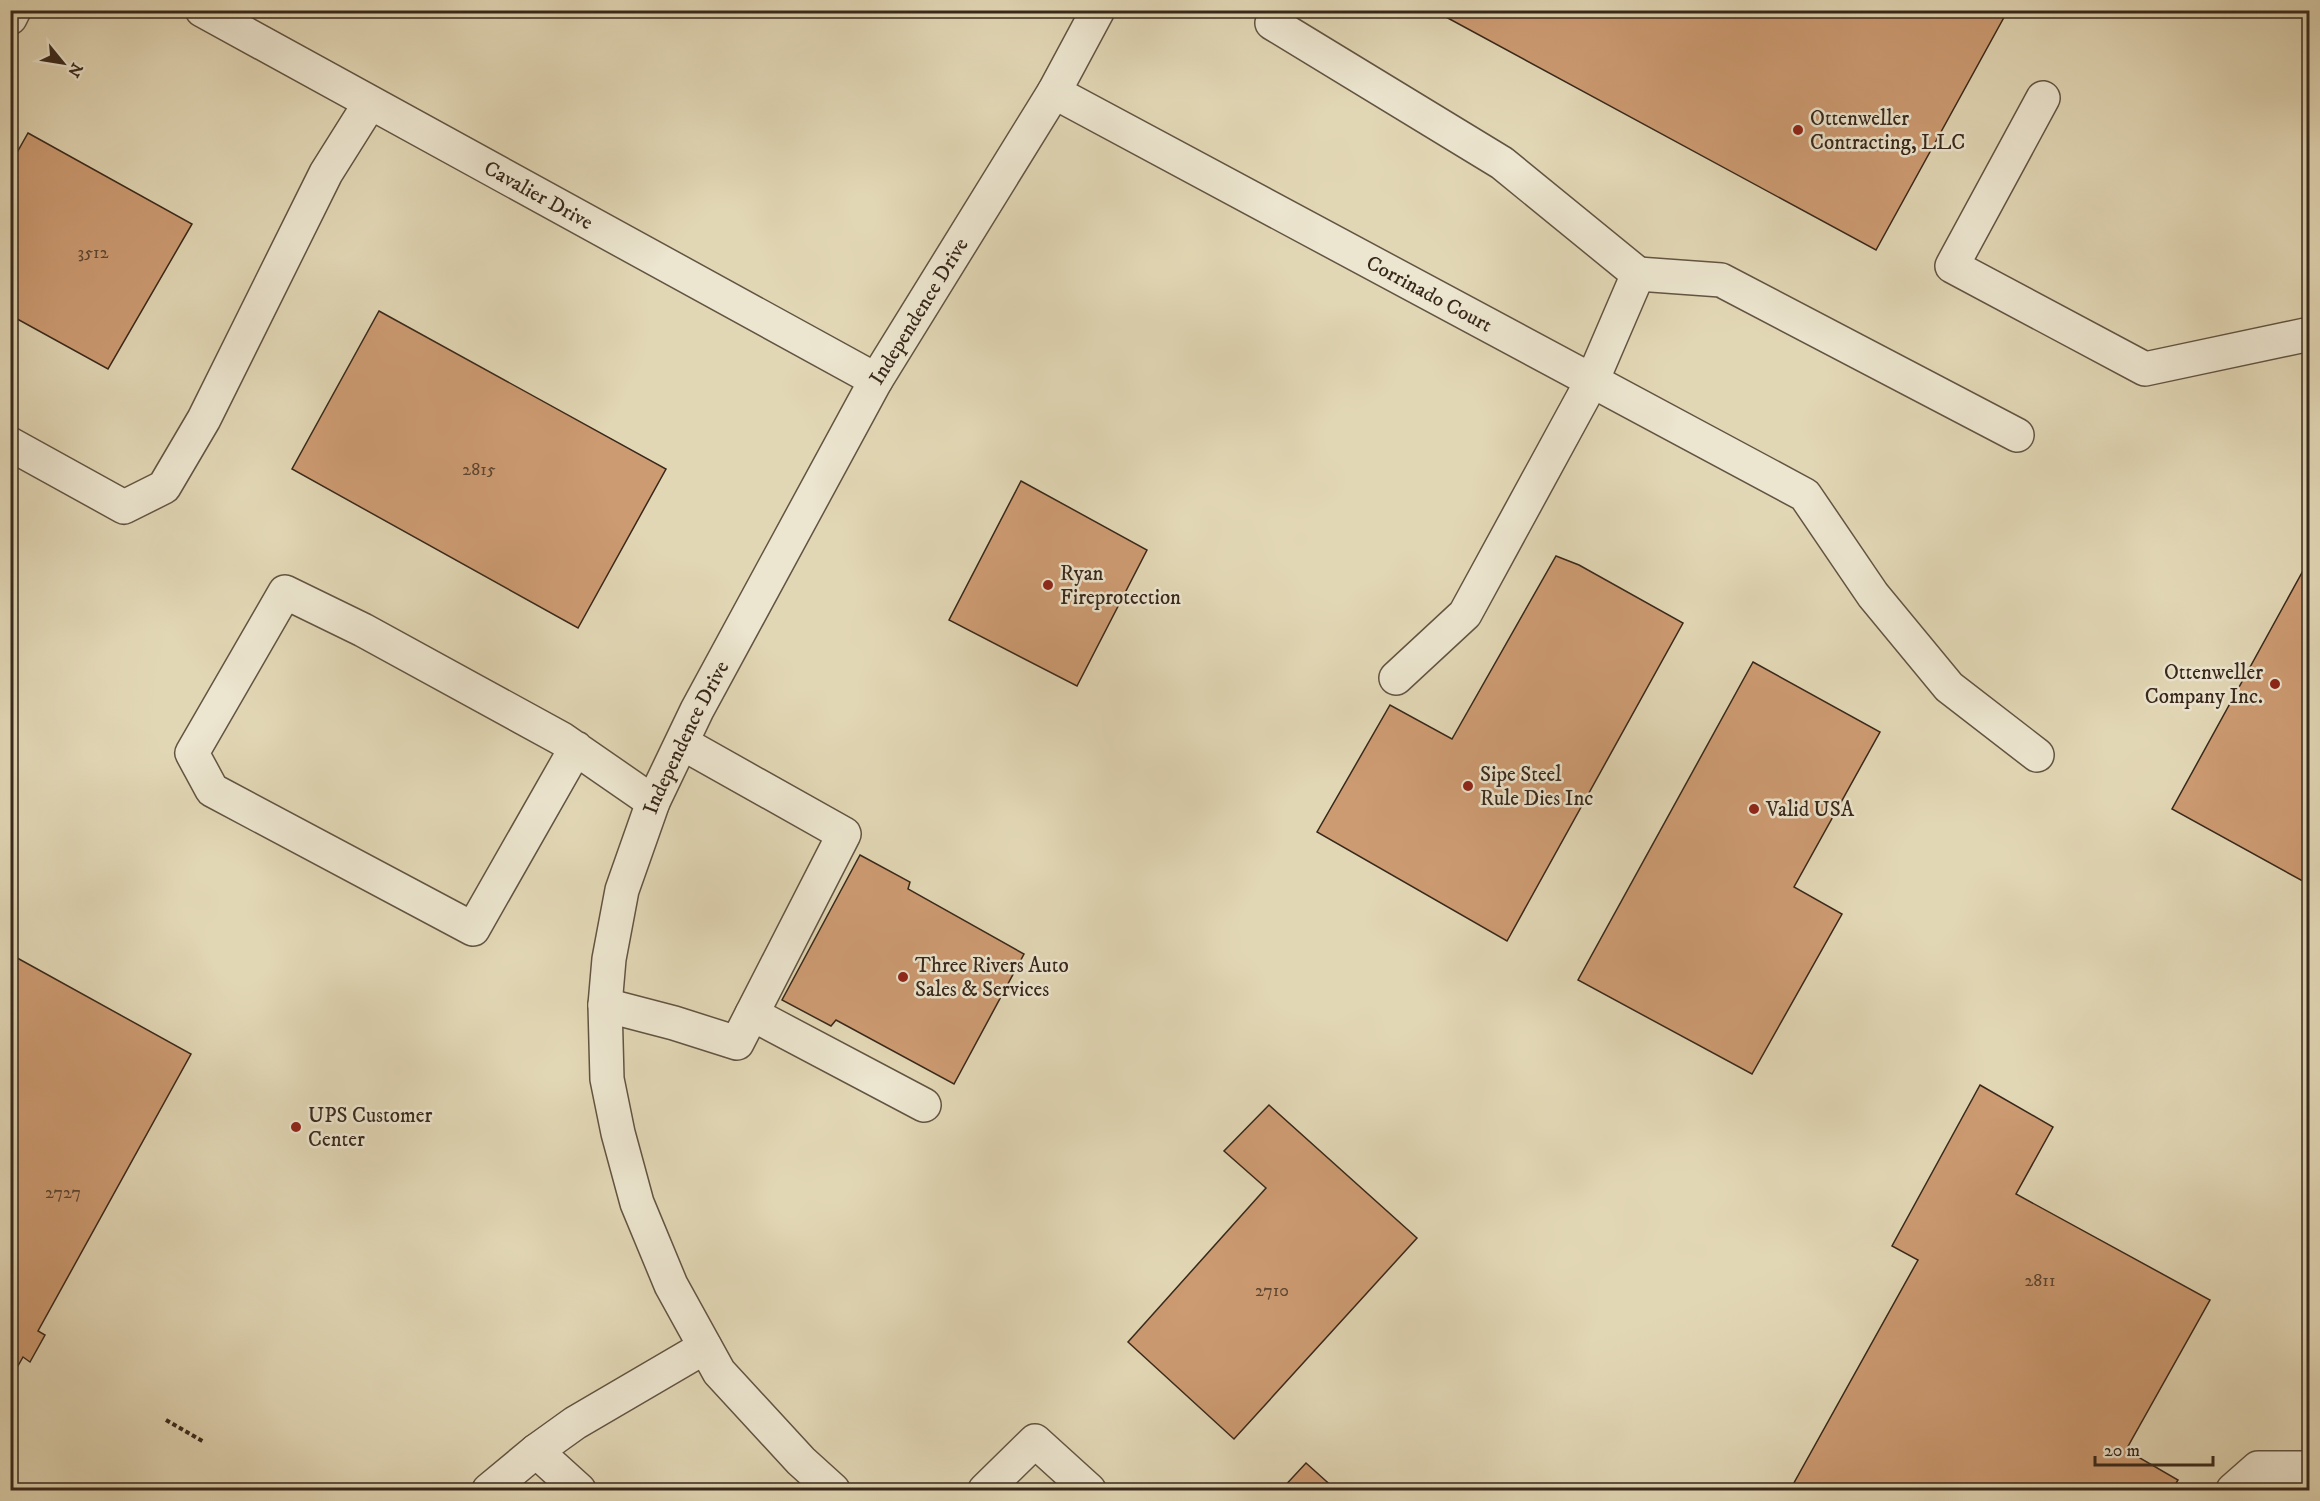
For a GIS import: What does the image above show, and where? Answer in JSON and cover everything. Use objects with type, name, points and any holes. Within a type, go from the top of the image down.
[{"type":"street","points":[[10,18],[14,10]]},
{"type":"street","name":"Cavalier Drive","points":[[202,10],[876,380]]},
{"type":"street","name":"Independence Drive","points":[[834,1491],[801,1461],[719,1372],[671,1286],[637,1203],[626,1166],[608,1079],[605,1005],[609,959],[622,890],[653,802],[697,710],[876,380],[1054,92],[1098,10]]},
{"type":"street","points":[[1272,23],[1502,163],[1638,274],[1721,280],[2018,435]]},
{"type":"street","name":"Corrinado Court","points":[[1054,92],[1805,495],[1873,595],[1949,687],[2037,755]]},
{"type":"street","points":[[2043,98],[1952,266],[2145,369],[2310,334]]},
{"type":"street","points":[[10,444],[123,507],[164,487],[204,420],[326,173],[370,103]]},
{"type":"street","points":[[1396,678],[1465,614],[1592,381],[1638,274]]},
{"type":"street","points":[[576,748],[472,929],[212,790],[192,753],[285,592],[363,630],[576,748],[653,802]]},
{"type":"street","points":[[605,1005],[737,1043],[844,834],[682,743]]},
{"type":"street","points":[[752,1014],[924,1105]]},
{"type":"street","points":[[489,1491],[536,1451],[575,1424],[705,1347]]},
{"type":"street","points":[[985,1491],[1035,1441],[1089,1491]]},
{"type":"street","points":[[536,1451],[579,1491]]},
{"type":"street","points":[[2233,1491],[2258,1468],[2310,1468]]},
{"type":"path","points":[[166,1420],[204,1442]]},
{"type":"building","name":"Ottenweller Contracting, LLC","points":[[1433,10],[2008,10],[1876,250]]},
{"type":"building","points":[[28,133],[192,224],[108,369],[10,315],[10,165]]},
{"type":"building","points":[[379,311],[666,469],[578,628],[292,469]]},
{"type":"building","name":"Ryan Fireprotection","points":[[1021,481],[1147,550],[1077,686],[949,620]]},
{"type":"building","name":"Sipe Steel Rule Dies Inc","points":[[1556,556],[1579,565],[1683,623],[1507,941],[1317,832],[1390,705],[1452,739]]},
{"type":"building","name":"Ottenweller Company Inc.","points":[[2310,558],[2310,885],[2172,809]]},
{"type":"building","name":"Valid USA","points":[[1753,662],[1880,732],[1794,887],[1842,914],[1752,1074],[1578,980]]},
{"type":"building","name":"Three Rivers Auto Sales & Services","points":[[860,855],[910,882],[908,889],[1024,954],[954,1084],[836,1020],[831,1026],[782,1000]]},
{"type":"building","points":[[10,954],[191,1054],[38,1331],[45,1335],[30,1362],[23,1357],[10,1380]]},
{"type":"building","points":[[1980,1085],[2053,1127],[2016,1194],[2210,1300],[2126,1450],[2178,1480],[2172,1490],[1790,1490],[1918,1260],[1892,1246]]},
{"type":"building","points":[[1269,1105],[1417,1238],[1234,1439],[1128,1342],[1266,1188],[1224,1151]]},
{"type":"building","points":[[1306,1463],[1336,1490],[1281,1490]]},
{"type":"place","name":"Ottenweller Contracting, LLC","points":[[1798,130]]},
{"type":"place","name":"Ryan Fireprotection","points":[[1048,585]]},
{"type":"place","name":"Ottenweller Company Inc.","points":[[2275,684]]},
{"type":"place","name":"Sipe Steel Rule Dies Inc","points":[[1468,786]]},
{"type":"place","name":"Valid USA","points":[[1754,809]]},
{"type":"place","name":"Three Rivers Auto Sales & Services","points":[[903,977]]},
{"type":"place","name":"UPS Customer Center","points":[[296,1127]]}]
